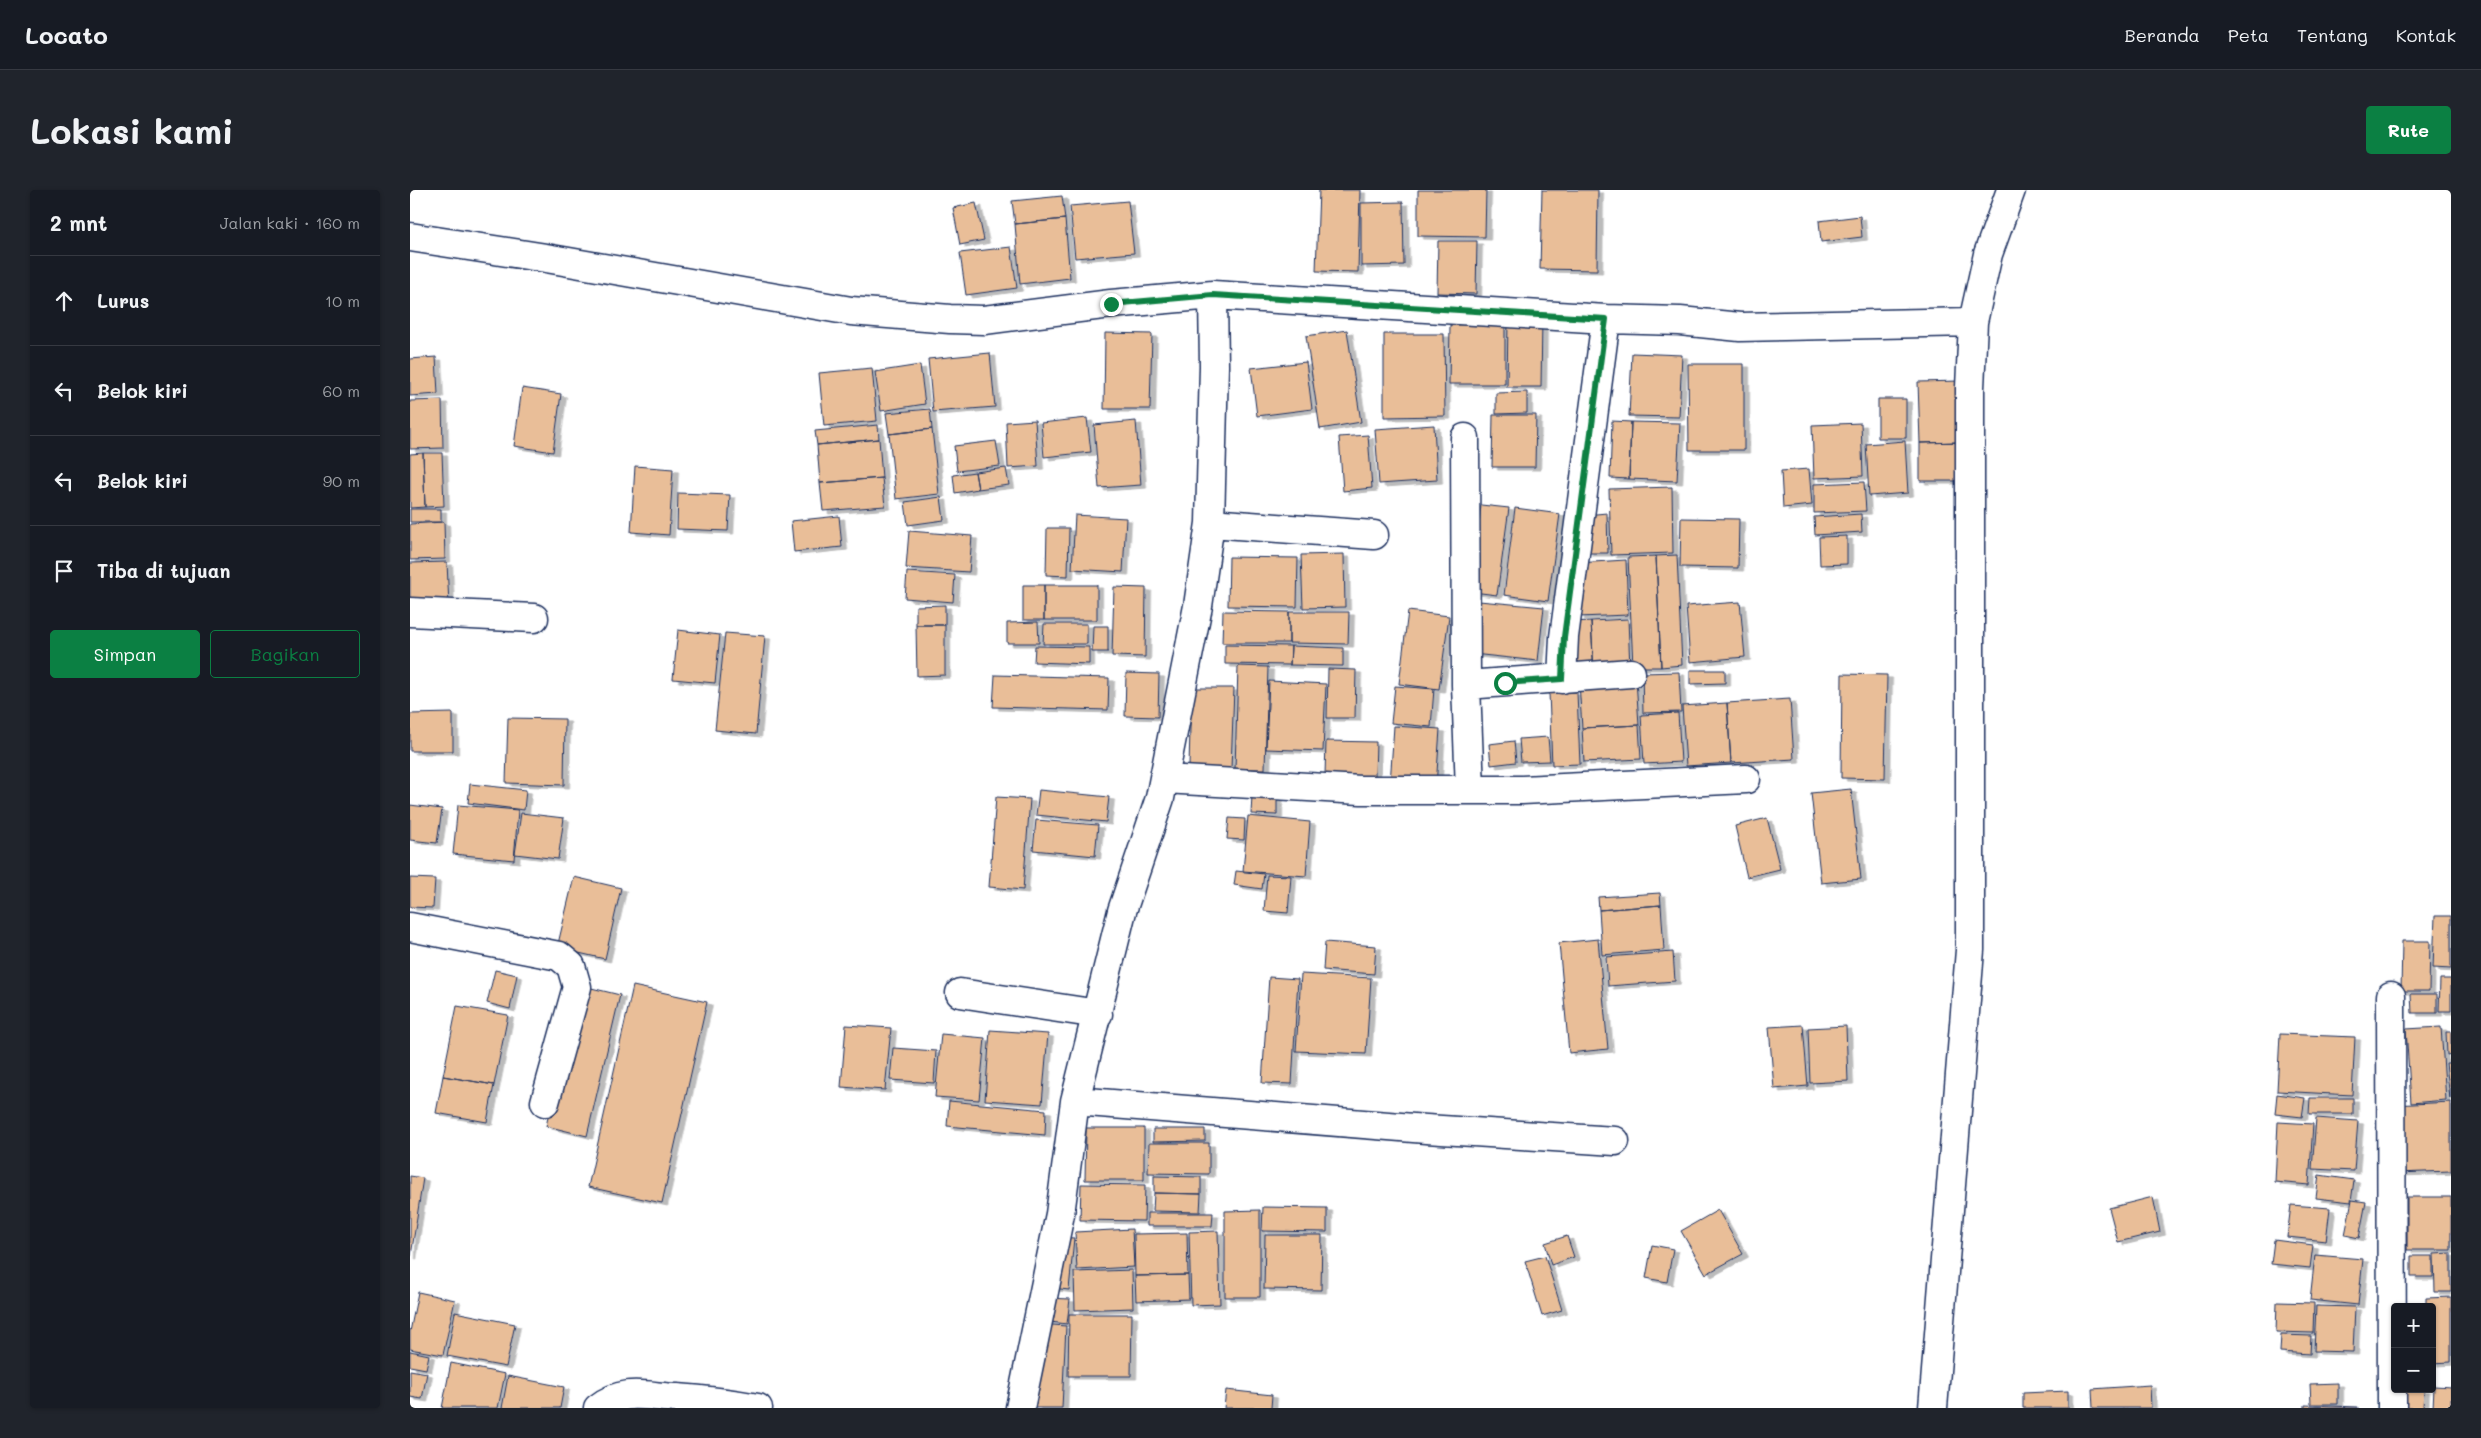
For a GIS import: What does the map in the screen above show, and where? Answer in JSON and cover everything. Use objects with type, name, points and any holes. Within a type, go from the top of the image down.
[{"type":"street","points":[[1933,1408],[1970,950],[1970,388],[1973,322],[1988,254],[2012,190]]},
{"type":"street","points":[[410,237],[546,258],[851,311],[950,319],[984,320],[1111,304],[1213,295],[1606,319],[1680,321],[1740,327],[1973,322]]},
{"type":"street","points":[[1020,1408],[1060,1214],[1076,1101],[1122,911],[1160,798],[1198,606],[1210,523],[1214,366],[1213,295]]},
{"type":"street","points":[[1562,679],[1564,637],[1606,319]]},
{"type":"street","points":[[1465,438],[1466,685],[1470,790]]},
{"type":"street","points":[[1210,523],[1374,535]]},
{"type":"street","points":[[410,612],[534,618]]},
{"type":"street","points":[[1466,685],[1631,674]]},
{"type":"street","points":[[1164,779],[1361,790],[1522,790],[1746,779]]},
{"type":"street","points":[[410,927],[559,956],[571,966],[576,987],[544,1102]]},
{"type":"street","points":[[960,993],[1098,1014]]},
{"type":"street","points":[[2392,996],[2392,1408]]},
{"type":"street","points":[[1076,1101],[1426,1129],[1615,1141]]},
{"type":"street","points":[[598,1408],[606,1402],[626,1396],[644,1394],[703,1399],[758,1408]]},
{"type":"building","points":[[1319,190],[1360,190],[1358,272],[1316,271]]},
{"type":"building","points":[[1418,190],[1486,190],[1485,237],[1418,236]]},
{"type":"building","points":[[1542,190],[1598,190],[1597,270],[1540,269]]},
{"type":"building","points":[[1062,196],[1065,219],[1015,224],[1012,201]]},
{"type":"building","points":[[1128,201],[1134,253],[1075,258],[1070,206]]},
{"type":"building","points":[[1403,202],[1404,265],[1361,266],[1361,203]]},
{"type":"building","points":[[976,203],[984,240],[960,245],[953,208]]},
{"type":"building","points":[[1860,216],[1862,237],[1821,242],[1819,221]]},
{"type":"building","points":[[1065,219],[1070,278],[1020,284],[1015,224]]},
{"type":"building","points":[[1438,241],[1477,241],[1476,294],[1437,293]]},
{"type":"building","points":[[1011,247],[1017,288],[966,295],[960,253]]},
{"type":"building","points":[[1508,320],[1542,320],[1541,387],[1507,387]]},
{"type":"building","points":[[1505,324],[1505,384],[1449,384],[1450,325]]},
{"type":"building","points":[[1347,330],[1361,422],[1320,429],[1306,336]]},
{"type":"building","points":[[1105,333],[1152,334],[1150,409],[1104,409]]},
{"type":"building","points":[[1384,334],[1444,334],[1445,416],[1384,417]]},
{"type":"building","points":[[990,353],[995,407],[933,412],[928,359]]},
{"type":"building","points":[[1632,353],[1682,355],[1679,417],[1629,416]]},
{"type":"building","points":[[436,357],[438,394],[410,396],[410,359]]},
{"type":"building","points":[[1306,362],[1312,409],[1257,416],[1251,368]]},
{"type":"building","points":[[1688,364],[1744,364],[1744,450],[1689,450]]},
{"type":"building","points":[[920,365],[925,404],[881,411],[875,372]]},
{"type":"building","points":[[872,368],[877,421],[824,426],[819,373]]},
{"type":"building","points":[[1960,381],[1962,442],[1920,443],[1918,382]]},
{"type":"building","points":[[522,388],[561,394],[553,452],[514,446]]},
{"type":"building","points":[[1527,392],[1527,413],[1496,414],[1496,393]]},
{"type":"building","points":[[1878,399],[1906,399],[1906,438],[1878,438]]},
{"type":"building","points":[[442,400],[443,448],[410,449],[410,401]]},
{"type":"building","points":[[930,409],[932,429],[889,434],[886,413]]},
{"type":"building","points":[[1493,415],[1536,415],[1535,467],[1492,467]]},
{"type":"building","points":[[1087,418],[1091,452],[1044,457],[1041,423]]},
{"type":"building","points":[[1035,420],[1038,466],[1008,468],[1006,422]]},
{"type":"building","points":[[1136,421],[1141,485],[1099,488],[1094,425]]},
{"type":"building","points":[[1612,421],[1631,422],[1629,479],[1610,478]]},
{"type":"building","points":[[1631,422],[1680,423],[1677,481],[1629,479]]},
{"type":"building","points":[[1861,423],[1863,476],[1814,478],[1812,425]]},
{"type":"building","points":[[878,425],[879,439],[817,445],[815,431]]},
{"type":"building","points":[[1434,425],[1437,480],[1379,484],[1375,429]]},
{"type":"building","points":[[932,429],[939,494],[896,499],[889,434]]},
{"type":"building","points":[[1368,435],[1372,488],[1343,491],[1339,437]]},
{"type":"building","points":[[879,439],[882,478],[820,483],[817,445]]},
{"type":"building","points":[[996,441],[1000,466],[957,471],[954,446]]},
{"type":"building","points":[[1905,441],[1908,493],[1869,496],[1866,444]]},
{"type":"building","points":[[1962,442],[1963,481],[1920,481],[1920,443]]},
{"type":"building","points":[[423,453],[442,453],[444,506],[425,507]]},
{"type":"building","points":[[423,453],[425,507],[410,508],[410,454]]},
{"type":"building","points":[[635,466],[673,469],[669,535],[631,532]]},
{"type":"building","points":[[1006,468],[1009,485],[978,489],[975,472]]},
{"type":"building","points":[[1809,469],[1812,505],[1783,508],[1781,471]]},
{"type":"building","points":[[975,472],[978,489],[955,493],[953,475]]},
{"type":"building","points":[[882,478],[885,506],[823,511],[820,483]]},
{"type":"building","points":[[1864,482],[1866,511],[1814,513],[1814,484]]},
{"type":"building","points":[[1672,487],[1673,553],[1611,555],[1609,489]]},
{"type":"building","points":[[678,493],[730,495],[728,531],[677,529]]},
{"type":"building","points":[[941,497],[944,520],[908,525],[905,502]]},
{"type":"building","points":[[1481,505],[1509,508],[1497,595],[1473,592]]},
{"type":"building","points":[[1515,508],[1560,514],[1548,601],[1504,595]]},
{"type":"building","points":[[410,509],[441,509],[441,522],[410,522]]},
{"type":"building","points":[[1607,513],[1608,553],[1587,553],[1585,515]]},
{"type":"building","points":[[1861,514],[1862,532],[1815,535],[1814,517]]},
{"type":"building","points":[[1075,515],[1126,518],[1123,572],[1072,569]]},
{"type":"building","points":[[839,516],[842,547],[794,552],[791,521]]},
{"type":"building","points":[[1681,518],[1739,519],[1738,568],[1680,567]]},
{"type":"building","points":[[444,522],[445,559],[410,560],[410,524]]},
{"type":"building","points":[[1047,528],[1069,528],[1068,576],[1046,575]]},
{"type":"building","points":[[909,531],[972,536],[969,572],[906,568]]},
{"type":"building","points":[[1847,536],[1847,564],[1820,565],[1819,537]]},
{"type":"building","points":[[1344,554],[1345,607],[1303,608],[1301,555]]},
{"type":"building","points":[[1677,555],[1682,665],[1661,667],[1656,556]]},
{"type":"building","points":[[1656,556],[1661,667],[1633,667],[1628,557]]},
{"type":"building","points":[[1229,557],[1298,558],[1297,607],[1228,606]]},
{"type":"building","points":[[1626,560],[1628,615],[1579,617],[1577,563]]},
{"type":"building","points":[[447,562],[449,606],[410,608],[410,563]]},
{"type":"building","points":[[907,572],[955,575],[953,602],[905,598]]},
{"type":"building","points":[[1023,585],[1044,585],[1044,620],[1023,620]]},
{"type":"building","points":[[1044,585],[1097,585],[1097,620],[1044,620]]},
{"type":"building","points":[[1114,587],[1146,588],[1145,657],[1112,656]]},
{"type":"building","points":[[1479,601],[1544,607],[1538,661],[1473,654]]},
{"type":"building","points":[[1740,602],[1745,657],[1690,662],[1686,606]]},
{"type":"building","points":[[945,605],[945,625],[916,625],[916,606]]},
{"type":"building","points":[[1223,611],[1289,612],[1289,643],[1222,643]]},
{"type":"building","points":[[1408,611],[1449,616],[1439,689],[1399,684]]},
{"type":"building","points":[[1289,612],[1349,612],[1348,644],[1289,643]]},
{"type":"building","points":[[1628,619],[1630,669],[1594,673],[1591,621]]},
{"type":"building","points":[[1591,621],[1594,673],[1573,675],[1570,622]]},
{"type":"building","points":[[1038,622],[1039,643],[1007,643],[1007,623]]},
{"type":"building","points":[[1044,624],[1087,624],[1087,644],[1043,644]]},
{"type":"building","points":[[916,625],[945,625],[945,675],[917,676]]},
{"type":"building","points":[[1093,626],[1108,626],[1108,652],[1092,652]]},
{"type":"building","points":[[678,630],[720,635],[715,683],[673,679]]},
{"type":"building","points":[[725,633],[765,636],[756,734],[715,730]]},
{"type":"building","points":[[1225,645],[1291,646],[1290,665],[1225,664]]},
{"type":"building","points":[[1035,646],[1089,647],[1089,664],[1034,662]]},
{"type":"building","points":[[1291,646],[1343,648],[1343,666],[1290,665]]},
{"type":"building","points":[[1238,666],[1268,667],[1265,769],[1235,769]]},
{"type":"building","points":[[1328,669],[1356,670],[1355,718],[1327,718]]},
{"type":"building","points":[[1690,670],[1725,670],[1725,683],[1690,684]]},
{"type":"building","points":[[1679,672],[1681,712],[1643,713],[1642,673]]},
{"type":"building","points":[[1126,673],[1159,674],[1158,717],[1125,716]]},
{"type":"building","points":[[1842,674],[1887,675],[1885,779],[1841,778]]},
{"type":"building","points":[[995,675],[1109,678],[1108,710],[993,707]]},
{"type":"building","points":[[1636,679],[1639,725],[1582,728],[1579,683]]},
{"type":"building","points":[[1269,681],[1326,684],[1323,751],[1266,749]]},
{"type":"building","points":[[1395,686],[1434,689],[1431,727],[1391,723]]},
{"type":"building","points":[[1191,688],[1234,688],[1231,769],[1189,767]]},
{"type":"building","points":[[1577,692],[1580,764],[1552,765],[1549,693]]},
{"type":"building","points":[[1790,699],[1794,759],[1731,763],[1727,703]]},
{"type":"building","points":[[1727,703],[1731,763],[1686,766],[1682,706]]},
{"type":"building","points":[[453,713],[453,751],[410,751],[410,714]]},
{"type":"building","points":[[1678,713],[1681,762],[1644,764],[1641,715]]},
{"type":"building","points":[[508,718],[565,719],[564,785],[506,783]]},
{"type":"building","points":[[1639,725],[1641,759],[1584,762],[1582,728]]},
{"type":"building","points":[[1394,726],[1440,729],[1436,787],[1390,784]]},
{"type":"building","points":[[1548,737],[1550,761],[1521,762],[1519,739]]},
{"type":"building","points":[[1326,741],[1376,742],[1375,776],[1325,775]]},
{"type":"building","points":[[1514,741],[1516,762],[1491,765],[1489,744]]},
{"type":"building","points":[[470,784],[526,790],[524,810],[468,803]]},
{"type":"building","points":[[1851,789],[1861,879],[1821,883],[1811,793]]},
{"type":"building","points":[[1039,790],[1109,797],[1106,822],[1036,815]]},
{"type":"building","points":[[1252,795],[1277,796],[1277,815],[1251,814]]},
{"type":"building","points":[[996,797],[1030,799],[1023,890],[989,887]]},
{"type":"building","points":[[410,805],[442,809],[437,843],[410,840]]},
{"type":"building","points":[[458,805],[518,810],[514,860],[453,854]]},
{"type":"building","points":[[521,813],[564,818],[558,859],[515,854]]},
{"type":"building","points":[[1248,816],[1310,822],[1306,876],[1243,871]]},
{"type":"building","points":[[1229,818],[1245,819],[1244,840],[1227,839]]},
{"type":"building","points":[[1767,818],[1780,869],[1747,877],[1735,826]]},
{"type":"building","points":[[1036,820],[1098,825],[1095,856],[1033,850]]},
{"type":"building","points":[[1236,871],[1264,874],[1262,889],[1234,885]]},
{"type":"building","points":[[1267,875],[1291,876],[1288,913],[1264,911]]},
{"type":"building","points":[[574,877],[621,888],[605,959],[557,948]]},
{"type":"building","points":[[410,878],[435,879],[433,908],[410,907]]},
{"type":"building","points":[[1660,893],[1661,905],[1599,910],[1598,897]]},
{"type":"building","points":[[1661,905],[1664,950],[1602,955],[1599,910]]},
{"type":"building","points":[[2435,916],[2451,916],[2451,969],[2433,968]]},
{"type":"building","points":[[1598,939],[1608,1049],[1569,1053],[1559,943]]},
{"type":"building","points":[[2402,941],[2430,941],[2429,991],[2401,991]]},
{"type":"building","points":[[1325,942],[1376,946],[1374,974],[1323,970]]},
{"type":"building","points":[[1673,952],[1675,981],[1608,986],[1606,957]]},
{"type":"building","points":[[495,970],[517,975],[510,1009],[487,1003]]},
{"type":"building","points":[[1301,974],[1371,978],[1366,1054],[1296,1051]]},
{"type":"building","points":[[1269,977],[1298,979],[1292,1084],[1262,1083]]},
{"type":"building","points":[[2440,979],[2451,979],[2451,1011],[2439,1011]]},
{"type":"building","points":[[579,985],[620,995],[587,1136],[546,1126]]},
{"type":"building","points":[[633,986],[707,1002],[662,1203],[588,1187]]},
{"type":"building","points":[[2411,994],[2437,994],[2437,1013],[2412,1013]]},
{"type":"building","points":[[457,1006],[508,1015],[494,1085],[443,1076]]},
{"type":"building","points":[[846,1025],[891,1028],[885,1090],[841,1087]]},
{"type":"building","points":[[1803,1025],[1808,1086],[1774,1089],[1769,1027]]},
{"type":"building","points":[[1846,1026],[1848,1081],[1810,1083],[1808,1028]]},
{"type":"building","points":[[2441,1027],[2446,1100],[2411,1103],[2406,1029]]},
{"type":"building","points":[[990,1030],[1048,1034],[1042,1104],[985,1100]]},
{"type":"building","points":[[2446,1032],[2451,1032],[2451,1054],[2447,1055]]},
{"type":"building","points":[[941,1034],[985,1038],[979,1100],[935,1097]]},
{"type":"building","points":[[2280,1034],[2355,1037],[2352,1095],[2277,1091]]},
{"type":"building","points":[[893,1048],[936,1051],[934,1083],[890,1080]]},
{"type":"building","points":[[2446,1063],[2451,1063],[2450,1099]]},
{"type":"building","points":[[443,1076],[494,1085],[487,1122],[436,1113]]},
{"type":"building","points":[[2277,1094],[2305,1098],[2302,1117],[2275,1114]]},
{"type":"building","points":[[2310,1098],[2353,1098],[2353,1114],[2309,1114]]},
{"type":"building","points":[[949,1101],[1046,1110],[1045,1135],[947,1126]]},
{"type":"building","points":[[2451,1102],[2451,1171],[2396,1173],[2394,1105]]},
{"type":"building","points":[[2316,1118],[2358,1121],[2354,1171],[2312,1169]]},
{"type":"building","points":[[2278,1122],[2313,1124],[2309,1185],[2275,1182]]},
{"type":"building","points":[[1086,1128],[1144,1128],[1144,1180],[1085,1180]]},
{"type":"building","points":[[1153,1129],[1205,1129],[1205,1141],[1153,1142]]},
{"type":"building","points":[[1149,1143],[1209,1143],[1209,1174],[1148,1173]]},
{"type":"building","points":[[2319,1175],[2354,1180],[2351,1202],[2316,1198]]},
{"type":"building","points":[[410,1176],[423,1178],[411,1256],[410,1256]]},
{"type":"building","points":[[1154,1176],[1201,1177],[1201,1194],[1154,1193]]},
{"type":"building","points":[[1081,1184],[1145,1185],[1144,1221],[1080,1220]]},
{"type":"building","points":[[1154,1193],[1201,1194],[1200,1212],[1153,1211]]},
{"type":"building","points":[[2153,1197],[2160,1232],[2118,1242],[2109,1208]]},
{"type":"building","points":[[2407,1197],[2451,1197],[2451,1250],[2407,1250]]},
{"type":"building","points":[[2352,1200],[2366,1202],[2359,1238],[2345,1235]]},
{"type":"building","points":[[2291,1205],[2330,1208],[2326,1241],[2287,1237]]},
{"type":"building","points":[[1263,1207],[1327,1208],[1327,1232],[1262,1231]]},
{"type":"building","points":[[1260,1210],[1260,1297],[1225,1297],[1225,1211]]},
{"type":"building","points":[[1718,1210],[1743,1254],[1706,1274],[1681,1231]]},
{"type":"building","points":[[1147,1213],[1213,1213],[1212,1226],[1147,1226]]},
{"type":"building","points":[[1132,1229],[1134,1267],[1077,1270],[1075,1232]]},
{"type":"building","points":[[1218,1231],[1220,1304],[1191,1305],[1189,1232]]},
{"type":"building","points":[[1187,1233],[1188,1275],[1135,1276],[1134,1234]]},
{"type":"building","points":[[1265,1235],[1322,1235],[1321,1290],[1264,1289]]},
{"type":"building","points":[[1567,1236],[1574,1257],[1551,1265],[1545,1243]]},
{"type":"building","points":[[1058,1237],[1074,1238],[1069,1290],[1052,1288]]},
{"type":"building","points":[[2274,1240],[2313,1245],[2310,1268],[2271,1264]]},
{"type":"building","points":[[1652,1245],[1673,1249],[1667,1282],[1646,1278]]},
{"type":"building","points":[[2451,1253],[2451,1292],[2435,1292],[2434,1254]]},
{"type":"building","points":[[2315,1255],[2363,1259],[2358,1305],[2310,1300]]},
{"type":"building","points":[[1545,1256],[1562,1310],[1542,1316],[1525,1261]]},
{"type":"building","points":[[2411,1256],[2433,1256],[2433,1277],[2411,1277]]},
{"type":"building","points":[[1132,1270],[1133,1308],[1075,1310],[1074,1272]]},
{"type":"building","points":[[1188,1275],[1189,1299],[1136,1301],[1135,1276]]},
{"type":"building","points":[[418,1292],[455,1300],[443,1355],[410,1349],[410,1332]]},
{"type":"building","points":[[2451,1297],[2451,1362],[2436,1363],[2436,1303],[2426,1303],[2426,1298]]},
{"type":"building","points":[[1046,1298],[1070,1299],[1067,1324],[1042,1321]]},
{"type":"building","points":[[2277,1302],[2314,1303],[2313,1333],[2276,1332]]},
{"type":"building","points":[[2316,1306],[2355,1307],[2353,1352],[2314,1351]]},
{"type":"building","points":[[455,1312],[515,1324],[506,1367],[447,1356]]},
{"type":"building","points":[[1069,1314],[1132,1314],[1131,1376],[1068,1376]]},
{"type":"building","points":[[1040,1324],[1066,1326],[1062,1408],[1035,1408]]},
{"type":"building","points":[[2281,1335],[2311,1336],[2310,1354],[2280,1352]]},
{"type":"building","points":[[410,1351],[429,1355],[426,1369],[410,1366]]},
{"type":"building","points":[[451,1363],[505,1374],[498,1408],[442,1408]]},
{"type":"building","points":[[410,1370],[427,1373],[422,1399],[410,1397]]},
{"type":"building","points":[[508,1376],[564,1387],[560,1408],[502,1408]]},
{"type":"building","points":[[2338,1383],[2338,1404],[2311,1404],[2310,1384]]},
{"type":"building","points":[[2150,1385],[2151,1408],[2093,1408],[2092,1389]]},
{"type":"building","points":[[2436,1386],[2451,1387],[2451,1408],[2433,1408]]},
{"type":"building","points":[[1226,1390],[1272,1395],[1271,1408],[1224,1408]]},
{"type":"building","points":[[2068,1391],[2068,1408],[2023,1408],[2023,1393]]},
{"type":"building","points":[[2396,1393],[2424,1393],[2423,1408],[2396,1408]]},
{"type":"building","points":[[2305,1405],[2358,1407],[2358,1408],[2305,1408]]},
{"type":"route","points":[[1111,304],[1213,295],[1606,319],[1564,637],[1562,679],[1505,683]]}]
